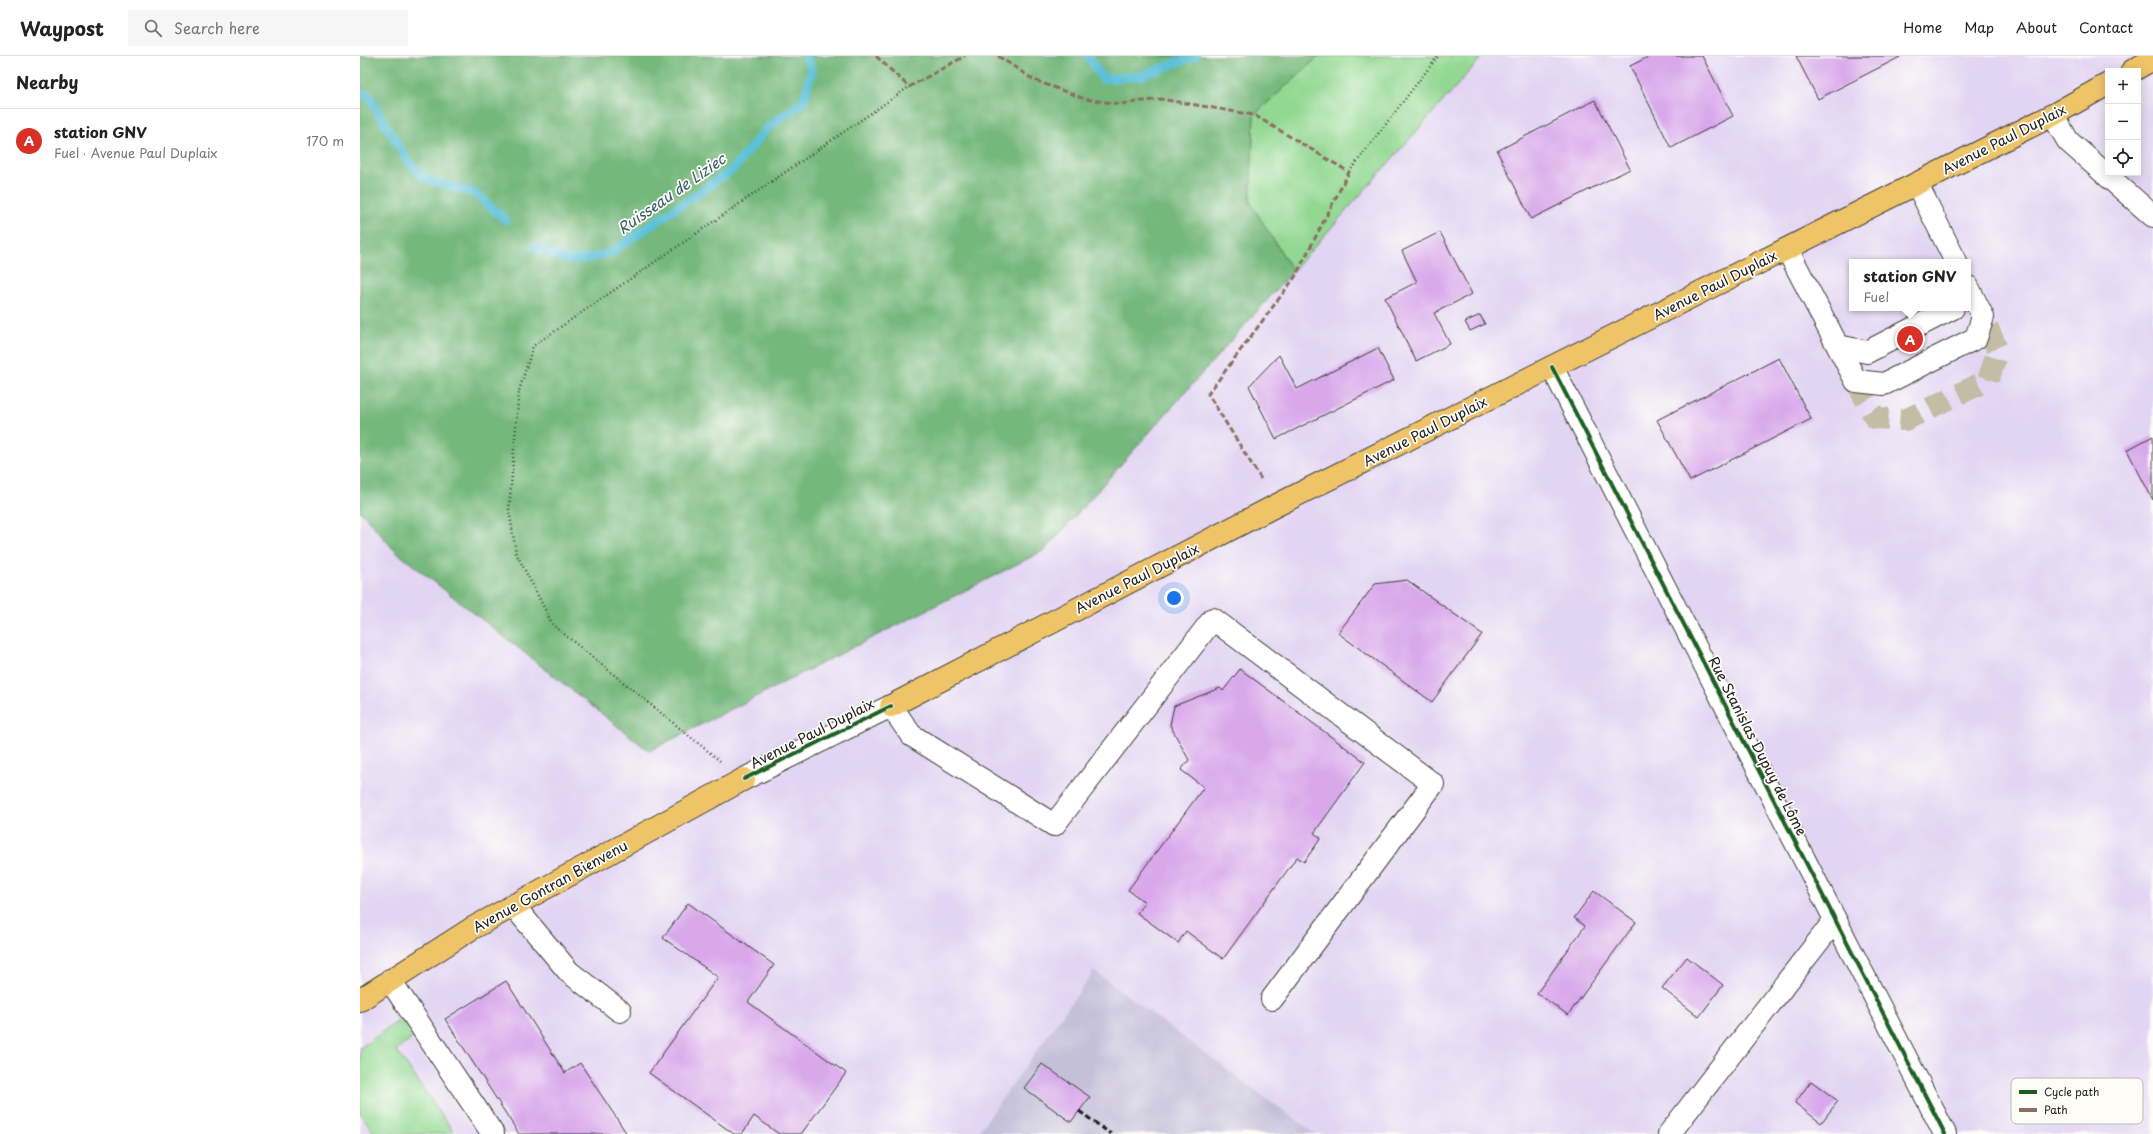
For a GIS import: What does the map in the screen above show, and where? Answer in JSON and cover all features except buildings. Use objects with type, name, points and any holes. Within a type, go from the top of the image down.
[{"type":"main road","points":[[2137,68],[2153,59]]},
{"type":"main road","name":"Avenue Paul Duplaix","points":[[891,706],[1275,506],[1917,184],[2053,115],[2105,86]]},
{"type":"main road","name":"Avenue Gontran Bienvenu","points":[[360,1000],[471,929],[744,779]]},
{"type":"street","points":[[2053,115],[2068,141],[2153,216]]},
{"type":"street","points":[[1917,184],[1954,259]]},
{"type":"street","points":[[1787,249],[1856,380],[1884,384],[1976,338],[1983,317],[1971,293]]},
{"type":"street","points":[[1838,346],[1867,352],[1946,311]]},
{"type":"street","name":"Rue Stanislas Dupuy de Lôme","points":[[1552,367],[1835,920],[1937,1130]]},
{"type":"street","points":[[891,706],[911,735],[1054,825],[1213,619],[1433,784],[1272,999]]},
{"type":"street","name":"Avenue Paul Duplaix","points":[[744,779],[891,706]]},
{"type":"street","points":[[513,905],[569,972],[620,1011]]},
{"type":"street","points":[[1669,1134],[1835,920]]},
{"type":"street","points":[[390,980],[493,1134]]},
{"type":"path","points":[[1349,172],[1438,56]]},
{"type":"path","points":[[744,779],[553,625],[516,553],[509,508],[520,391],[532,346],[909,87]]},
{"type":"shaded area","points":[[1483,56],[2153,56],[2153,1134],[360,1134],[360,499],[1045,550]]},
{"type":"shaded area","points":[[1094,971],[1315,1134],[977,1134]]},
{"type":"green space","points":[[360,56],[1319,56],[1254,115],[1250,202],[1293,271],[1045,550],[649,751],[395,551],[360,511]]},
{"type":"green space","points":[[1319,56],[1483,56],[1293,271],[1250,202],[1254,115]]},
{"type":"green space","points":[[401,1019],[414,1037],[396,1050],[453,1131],[449,1134],[375,1134],[360,1113],[360,1048]]},
{"type":"waterway","name":"Ruisseau de Liziec","points":[[534,247],[568,260],[592,258],[613,251],[732,170],[769,126],[803,102],[812,70],[806,56]]},
{"type":"waterway","name":"Ruisseau de Liziec","points":[[1088,56],[1103,79],[1140,76],[1195,56]]},
{"type":"waterway","name":"Ruisseau de Liziec","points":[[360,94],[368,95],[407,160],[424,178],[474,193],[506,220]]},
{"type":"tunnel","points":[[1856,381],[1875,418],[1905,420],[1988,380],[1998,351],[1983,317]]},
{"type":"railway","points":[[1079,1111],[1111,1134]]},
{"type":"marked path","points":[[876,56],[909,87],[965,56]]},
{"type":"marked path","points":[[998,56],[1034,80],[1085,99],[1120,104],[1161,99],[1254,115],[1349,172],[1295,277],[1208,394],[1261,479]]},
{"type":"cycle path","points":[[1552,367],[1945,1134]]},
{"type":"cycle path","points":[[744,779],[891,706]]},
{"type":"place","name":"station GNV","points":[[1910,339]]}]
